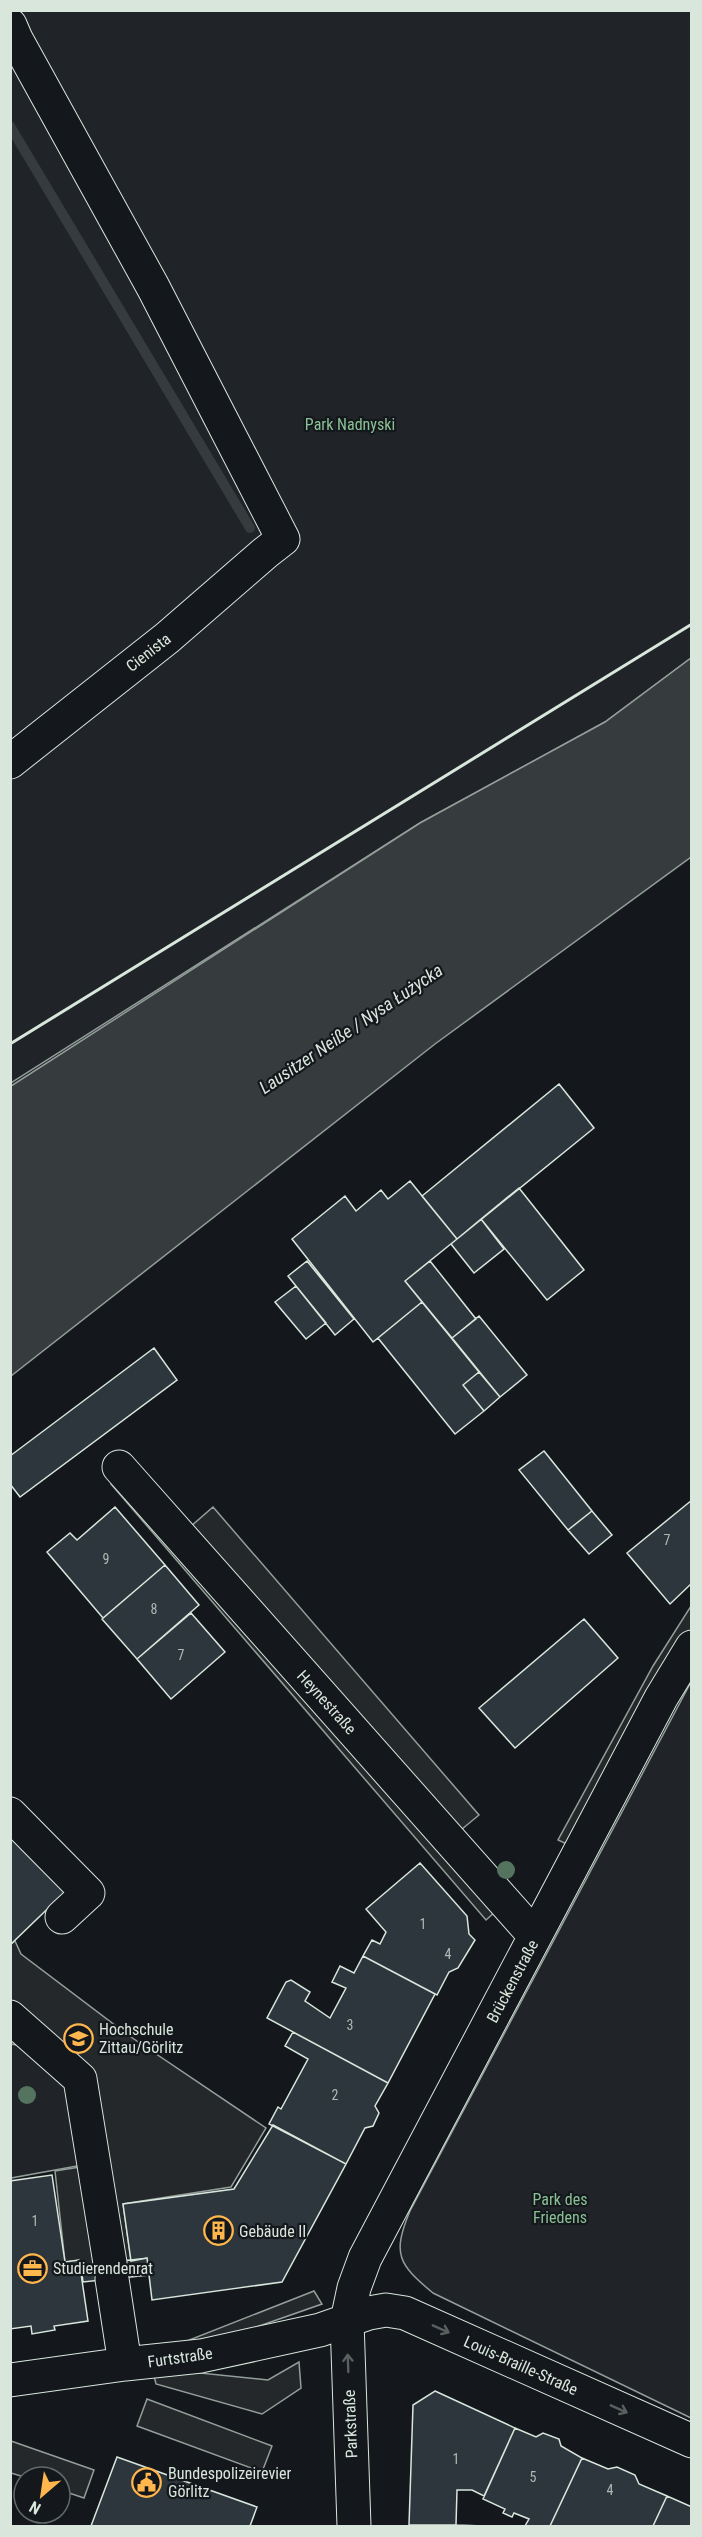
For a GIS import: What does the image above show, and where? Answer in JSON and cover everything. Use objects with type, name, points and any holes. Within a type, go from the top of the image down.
[{"type":"street","name":"Cienista","points":[[10,25],[153,287],[284,539],[167,638],[10,762]]},
{"type":"street","name":"Heynestraße","points":[[119,1467],[535,1936]]},
{"type":"street","name":"Brückenstraße","points":[[347,2321],[354,2288],[365,2258],[661,1698],[692,1647]]},
{"type":"street","points":[[10,1814],[88,1893],[62,1917]]},
{"type":"street","points":[[10,2016],[80,2079],[126,2364]]},
{"type":"street","name":"Louis-Braille-Straße","points":[[347,2321],[386,2310],[405,2313],[692,2442]]},
{"type":"street","name":"Furtstraße","points":[[10,2380],[201,2356],[320,2330],[347,2321]]},
{"type":"street","name":"Parkstraße","points":[[347,2321],[354,2526]]},
{"type":"green space","name":"Park Nadnyski","points":[[11,11],[691,11],[691,658],[605,722],[420,823],[11,1083]]},
{"type":"green space","name":"Park des Friedens","points":[[691,1682],[691,2418],[433,2293],[406,2266],[400,2248],[404,2226],[410,2211]]},
{"type":"green space","points":[[11,2044],[26,2046],[74,2086],[88,2164],[11,2178]]},
{"type":"shaded area","points":[[120,1476],[495,1912],[486,1920],[111,1484]]},
{"type":"shaded area","points":[[213,1507],[479,1815],[456,1834],[190,1527]]},
{"type":"shaded area","points":[[691,1606],[691,1629],[571,1846],[558,1840],[653,1666]]},
{"type":"shaded area","points":[[15,1941],[21,1954],[128,2035],[266,2128],[231,2187],[123,2204],[131,2260],[81,2266],[79,2260],[65,2262],[55,2171],[87,2166],[74,2086],[26,2046],[11,2044],[10,1945]]},
{"type":"shaded area","points":[[314,2291],[322,2304],[177,2355],[169,2348]]},
{"type":"shaded area","points":[[299,2362],[301,2388],[262,2414],[156,2384],[152,2368],[268,2380]]},
{"type":"shaded area","points":[[147,2399],[272,2446],[262,2472],[137,2426]]},
{"type":"shaded area","points":[[11,2441],[94,2470],[84,2498],[72,2494],[72,2465],[12,2465],[11,2473]]},
{"type":"water","name":"Lausitzer Neiße / Nysa Łużycka","points":[[691,658],[691,857],[435,1044],[11,1376],[11,1086],[420,823],[605,722]]},
{"type":"building","points":[[559,1084],[594,1128],[457,1239],[422,1196]]},
{"type":"building","points":[[410,1181],[457,1239],[405,1281],[422,1302],[373,1342],[292,1239],[345,1196],[356,1211],[381,1190],[388,1199]]},
{"type":"building","points":[[519,1188],[584,1270],[547,1300],[481,1219]]},
{"type":"building","points":[[481,1219],[504,1249],[474,1273],[451,1244]]},
{"type":"building","points":[[307,1261],[354,1319],[335,1335],[288,1276]]},
{"type":"building","points":[[430,1261],[476,1319],[452,1338],[405,1281]]},
{"type":"building","points":[[296,1286],[326,1323],[306,1339],[275,1302]]},
{"type":"building","points":[[422,1302],[479,1372],[463,1385],[484,1411],[455,1434],[378,1338]]},
{"type":"building","points":[[479,1316],[527,1375],[500,1397],[452,1338]]},
{"type":"building","points":[[154,1348],[177,1380],[20,1497],[10,1484],[10,1456]]},
{"type":"building","points":[[479,1372],[500,1397],[484,1411],[463,1385]]},
{"type":"building","points":[[544,1451],[592,1511],[568,1530],[519,1470]]},
{"type":"building","points":[[692,1500],[692,1583],[670,1604],[627,1553]]},
{"type":"building","points":[[115,1507],[165,1565],[103,1618],[47,1552],[70,1533],[77,1540]]},
{"type":"building","points":[[592,1511],[612,1535],[589,1554],[568,1530]]},
{"type":"building","points":[[165,1565],[199,1605],[137,1659],[102,1619]]},
{"type":"building","points":[[191,1613],[225,1652],[171,1699],[137,1659]]},
{"type":"building","points":[[584,1619],[618,1658],[515,1748],[479,1708]]},
{"type":"building","points":[[10,1836],[65,1892],[10,1945]]},
{"type":"building","points":[[420,1863],[467,1916],[469,1934],[475,1940],[458,1968],[449,1972],[437,1995],[363,1956],[372,1940],[380,1944],[386,1932],[366,1909]]},
{"type":"building","points":[[363,1956],[435,1994],[388,2083],[267,2018],[286,1982],[291,1980],[310,1992],[305,2001],[330,2018],[346,1988],[332,1982],[340,1966],[354,1973]]},
{"type":"building","points":[[293,2032],[388,2083],[375,2106],[379,2113],[373,2126],[365,2128],[346,2164],[269,2124],[278,2107],[281,2109],[308,2059],[285,2046]]},
{"type":"building","name":"Gebäude II","points":[[273,2125],[346,2164],[282,2282],[152,2300],[147,2258],[131,2261],[123,2204],[234,2189]]},
{"type":"building","points":[[52,2175],[65,2262],[79,2260],[88,2321],[54,2326],[55,2330],[32,2334],[31,2326],[10,2329],[10,2181]]},
{"type":"building","points":[[147,2258],[149,2275],[83,2282],[81,2266]]},
{"type":"building","points":[[435,2391],[515,2428],[484,2496],[472,2490],[457,2490],[456,2525],[409,2525],[413,2405]]},
{"type":"building","points":[[515,2428],[536,2437],[543,2433],[559,2439],[561,2446],[582,2458],[550,2526],[525,2526],[529,2519],[514,2513],[512,2517],[503,2513],[505,2509],[483,2499]]},
{"type":"building","name":"Bundespolizeirevier Görlitz","points":[[117,2457],[257,2507],[250,2526],[91,2526]]},
{"type":"building","points":[[582,2458],[608,2469],[617,2467],[635,2475],[639,2484],[667,2496],[653,2526],[550,2526]]},
{"type":"building","points":[[667,2496],[692,2507],[692,2526],[653,2526]]},
{"type":"building","points":[[456,2525],[484,2526],[409,2526]]},
{"type":"waterway","points":[[10,126],[250,528]]},
{"type":"wall","points":[[10,1044],[692,624]]},
{"type":"place","name":"Hochschule Zittau/Görlitz","points":[[78,2038]]},
{"type":"place","name":"Gebäude II","points":[[218,2231]]},
{"type":"place","name":"Studierendenrat","points":[[32,2268]]},
{"type":"place","name":"Bundespolizeirevier Görlitz","points":[[147,2482]]}]
